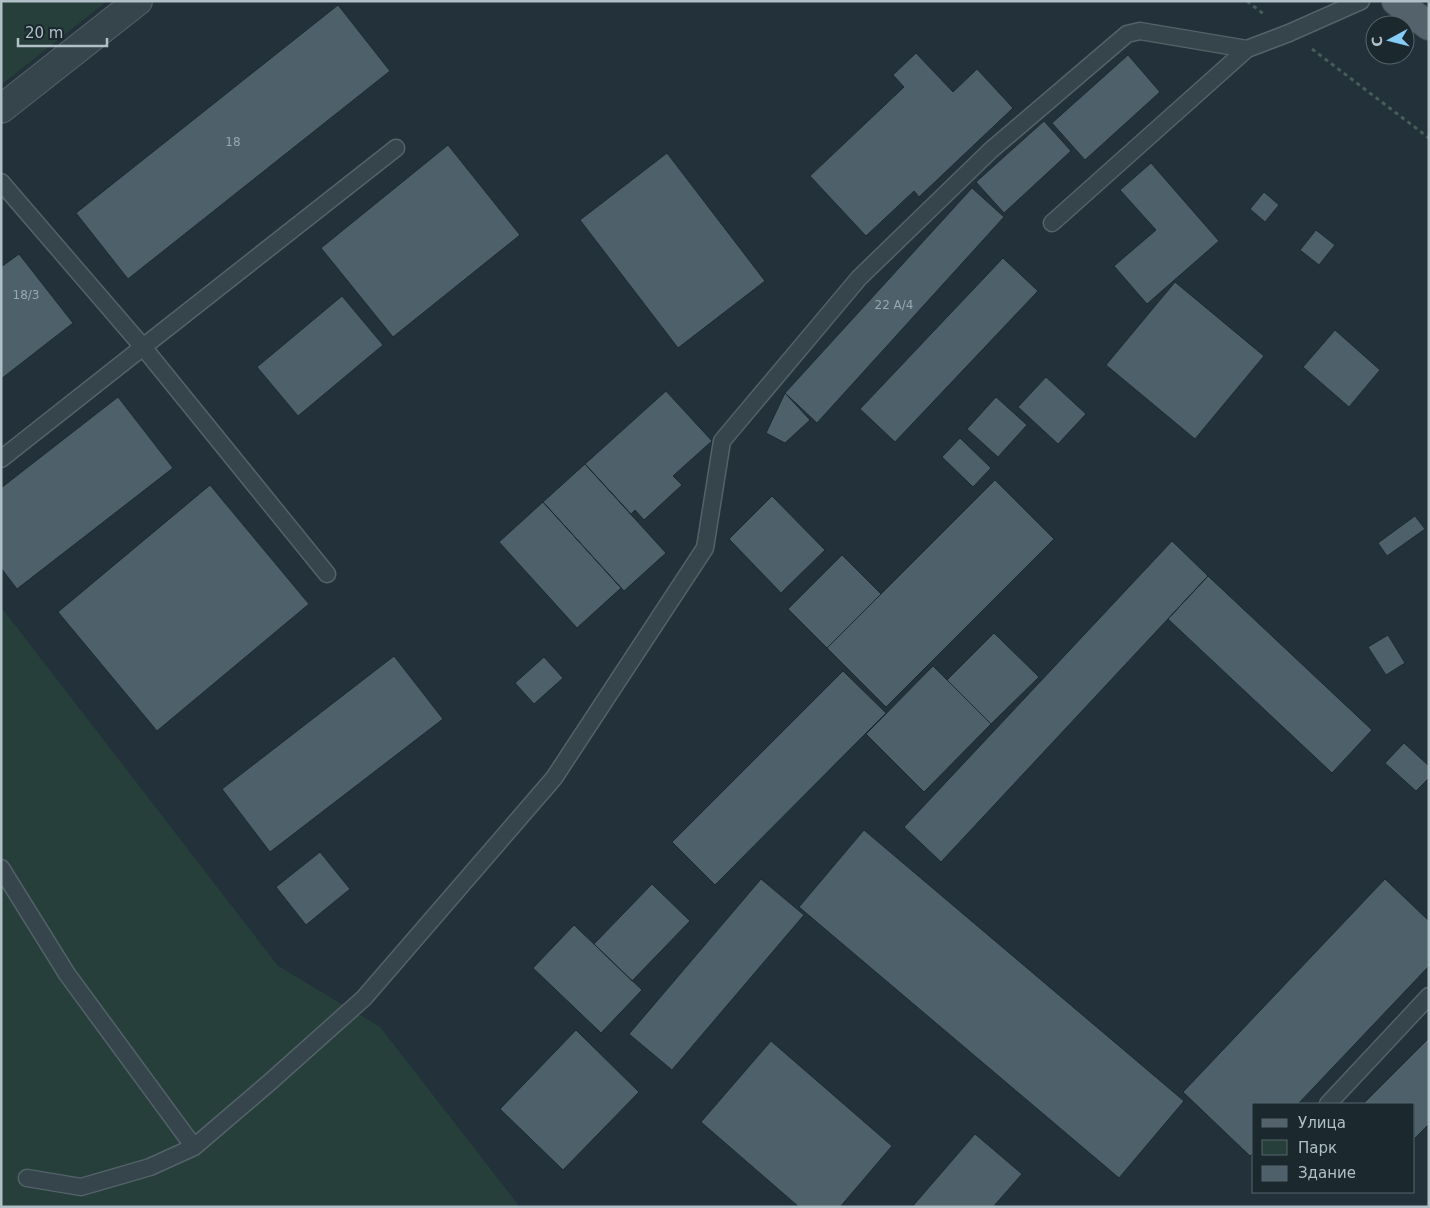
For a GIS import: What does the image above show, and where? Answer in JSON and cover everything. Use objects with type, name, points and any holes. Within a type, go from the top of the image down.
[{"type":"main road","points":[[1396,1],[1429,26]]},
{"type":"street","points":[[1,109],[138,1]]},
{"type":"lane","points":[[1052,223],[1246,49],[1289,33],[1361,1]]},
{"type":"lane","points":[[27,1178],[81,1187],[150,1167],[194,1147],[364,998],[554,778],[705,548],[722,442],[859,278],[991,150],[1127,34],[1140,31],[1246,49]]},
{"type":"lane","points":[[1,459],[396,148]]},
{"type":"lane","points":[[1,182],[143,347],[327,574]]},
{"type":"lane","points":[[1,868],[67,974],[194,1147]]},
{"type":"lane","points":[[1329,1103],[1429,996]]},
{"type":"path","points":[[1247,1],[1429,138]]},
{"type":"green space","points":[[1,1],[107,1],[1,85]]},
{"type":"green space","points":[[1,607],[278,966],[380,1027],[520,1207],[1,1207]]},
{"type":"building","points":[[338,5],[390,71],[128,279],[76,213]]},
{"type":"building","points":[[916,53],[953,92],[977,69],[1013,108],[919,197],[914,191],[866,236],[810,176],[904,87],[893,75]]},
{"type":"building","points":[[1128,55],[1160,92],[1085,160],[1052,123]]},
{"type":"building","points":[[1044,121],[1071,151],[1004,213],[976,182]]},
{"type":"building","points":[[448,145],[520,235],[393,337],[321,248]]},
{"type":"building","points":[[667,153],[765,281],[678,348],[580,220]]},
{"type":"building","points":[[1151,163],[1219,241],[1147,304],[1114,266],[1156,230],[1120,190]]},
{"type":"building","points":[[972,188],[1004,217],[817,423],[785,393]]},
{"type":"building","points":[[1264,192],[1279,205],[1265,222],[1250,209]]},
{"type":"building","points":[[1316,230],[1335,245],[1319,265],[1300,250]]},
{"type":"building","points":[[19,254],[73,323],[1,379],[1,267]]},
{"type":"building","points":[[1003,258],[1038,291],[895,442],[860,409]]},
{"type":"building","points":[[1175,282],[1264,356],[1195,439],[1106,365]]},
{"type":"building","points":[[342,296],[383,345],[298,416],[257,367]]},
{"type":"building","points":[[1335,330],[1380,370],[1349,407],[1303,367]]},
{"type":"building","points":[[1046,377],[1086,414],[1058,444],[1018,407]]},
{"type":"building","points":[[666,391],[712,441],[673,476],[682,485],[644,520],[635,510],[631,514],[585,464]]},
{"type":"building","points":[[785,393],[810,420],[785,443],[766,433]]},
{"type":"building","points":[[118,397],[173,468],[17,589],[1,568],[1,488]]},
{"type":"building","points":[[996,397],[1027,425],[998,457],[967,429]]},
{"type":"building","points":[[960,438],[991,468],[973,487],[942,457]]},
{"type":"building","points":[[585,464],[666,553],[624,591],[543,502]]},
{"type":"building","points":[[995,480],[1054,539],[886,707],[827,648]]},
{"type":"building","points":[[210,485],[309,604],[157,731],[58,612]]},
{"type":"building","points":[[772,496],[825,550],[781,593],[729,539]]},
{"type":"building","points":[[543,502],[621,588],[577,628],[499,542]]},
{"type":"building","points":[[1415,516],[1425,529],[1387,556],[1378,543]]},
{"type":"building","points":[[1172,541],[1208,576],[941,862],[904,827]]},
{"type":"building","points":[[842,555],[881,594],[827,648],[788,609]]},
{"type":"building","points":[[1208,576],[1372,730],[1332,773],[1168,619]]},
{"type":"building","points":[[994,633],[1039,677],[991,724],[947,680]]},
{"type":"building","points":[[1388,635],[1405,663],[1386,675],[1368,647]]},
{"type":"building","points":[[394,656],[443,719],[270,852],[222,789]]},
{"type":"building","points":[[544,657],[563,678],[534,704],[515,683]]},
{"type":"building","points":[[933,666],[991,724],[924,792],[866,734]]},
{"type":"building","points":[[843,671],[886,713],[715,885],[672,842]]},
{"type":"building","points":[[1404,743],[1429,766],[1429,778],[1416,791],[1385,763]]},
{"type":"building","points":[[864,830],[1184,1101],[1119,1178],[799,907]]},
{"type":"building","points":[[320,852],[350,889],[306,925],[276,887]]},
{"type":"building","points":[[761,879],[804,915],[672,1070],[629,1034]]},
{"type":"building","points":[[1385,879],[1429,921],[1429,966],[1299,1103],[1252,1103],[1252,1154],[1250,1156],[1183,1092]]},
{"type":"building","points":[[652,884],[690,921],[632,981],[594,944]]},
{"type":"building","points":[[574,925],[642,990],[601,1033],[533,968]]},
{"type":"building","points":[[576,1030],[639,1092],[563,1170],[500,1109]]},
{"type":"building","points":[[1429,1038],[1429,1124],[1415,1138],[1415,1103],[1364,1103]]},
{"type":"building","points":[[771,1041],[892,1146],[840,1207],[799,1207],[701,1122]]},
{"type":"building","points":[[975,1134],[1022,1174],[993,1207],[912,1207]]}]
